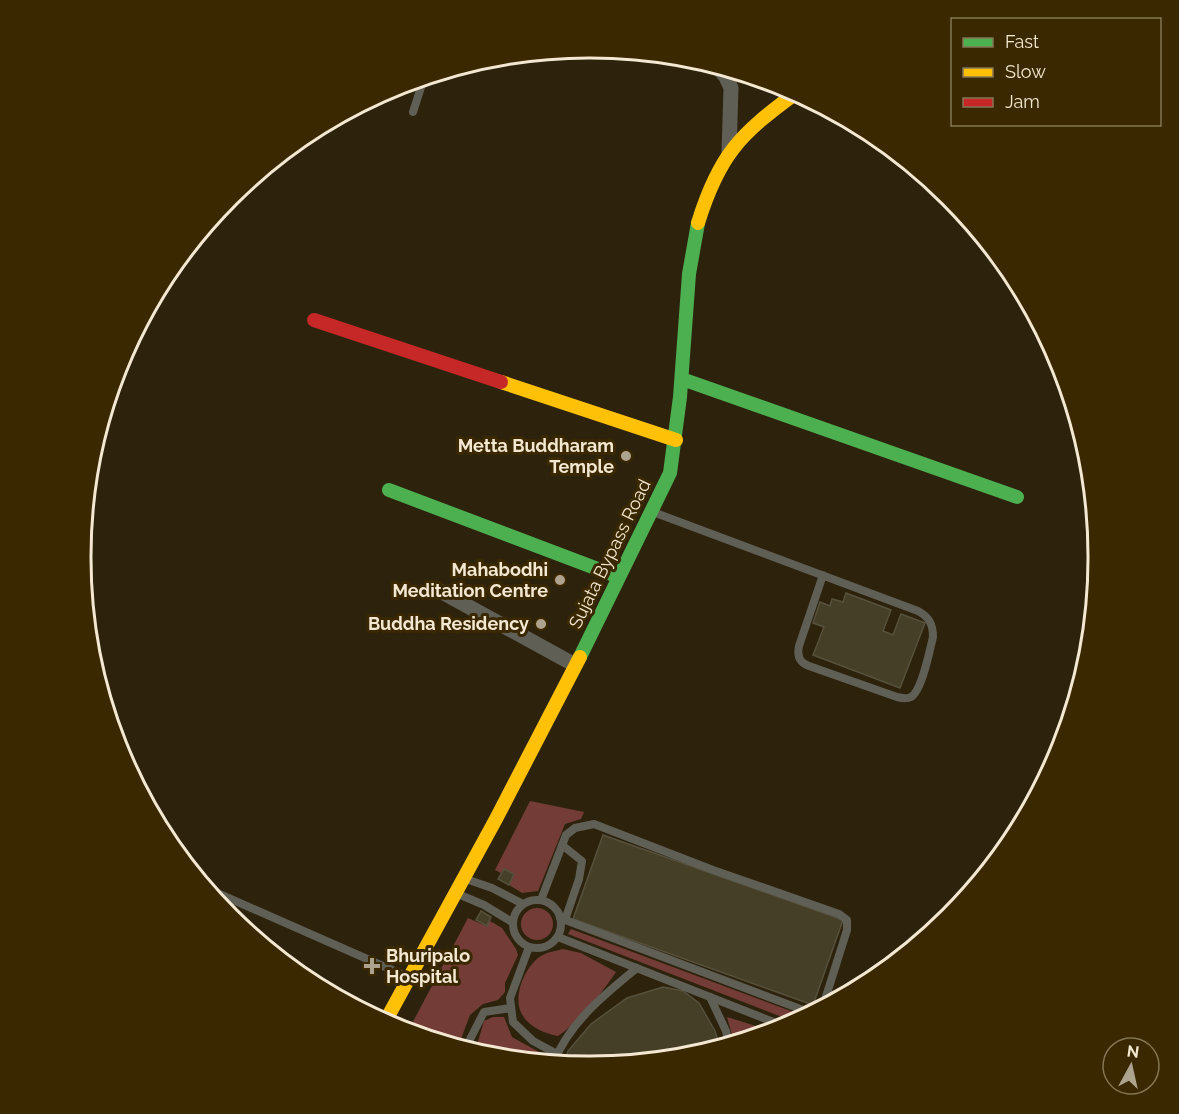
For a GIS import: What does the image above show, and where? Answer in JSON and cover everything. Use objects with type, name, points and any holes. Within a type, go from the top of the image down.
[{"type":"street","points":[[726,77],[731,88],[729,153]]},
{"type":"street","name":"Sujata Bypass Road","points":[[390,1014],[456,894],[575,665],[670,474],[682,379],[690,265],[706,198],[729,153],[758,121],[787,99]]},
{"type":"street","points":[[314,320],[676,440]]},
{"type":"street","points":[[682,379],[1017,497]]},
{"type":"street","points":[[389,490],[619,577]]},
{"type":"street","points":[[440,591],[575,665]]},
{"type":"lane","points":[[413,112],[421,88]]},
{"type":"lane","points":[[652,511],[823,575],[918,611],[927,616],[933,629],[933,637],[920,684],[914,696],[897,697],[801,662],[798,654],[799,646],[823,575]]},
{"type":"lane","points":[[541,900],[566,835],[575,828],[594,824],[712,870],[844,917],[847,920],[847,930],[826,996]]},
{"type":"lane","points":[[562,845],[582,861],[579,879],[563,919],[558,937],[545,947],[529,947],[516,938],[512,922],[514,914],[523,904],[541,900],[555,908],[563,919],[800,1009]]},
{"type":"lane","points":[[464,878],[492,888],[523,904]]},
{"type":"lane","points":[[456,894],[484,905],[512,922]]},
{"type":"lane","points":[[225,896],[410,978]]},
{"type":"lane","points":[[558,937],[771,1021]]},
{"type":"lane","points":[[529,947],[510,998],[513,1022],[533,1041],[557,1054],[561,1044],[601,997],[637,968]]},
{"type":"lane","points":[[710,997],[727,1036]]},
{"type":"lane","points":[[469,1041],[484,1012],[511,1008]]},
{"type":"shaded area","points":[[530,801],[584,812],[581,819],[565,824],[538,891],[522,893],[509,885],[514,874],[504,869],[501,873],[495,870]]},
{"type":"shaded area","points":[[537,908],[549,912],[553,924],[549,936],[537,940],[525,936],[521,924],[525,912]]},
{"type":"shaded area","points":[[468,918],[486,926],[490,921],[502,928],[518,955],[505,983],[505,992],[498,1000],[483,1004],[470,1015],[461,1039],[412,1023]]},
{"type":"shaded area","points":[[571,929],[793,1012],[782,1017],[568,934]]},
{"type":"shaded area","points":[[563,949],[581,953],[616,972],[590,1007],[558,1036],[541,1031],[526,1020],[520,1010],[519,996],[526,973],[536,960],[541,956]]},
{"type":"shaded area","points":[[493,1017],[504,1017],[512,1037],[540,1052],[478,1043],[484,1021]]},
{"type":"shaded area","points":[[727,1017],[757,1026],[750,1029],[732,1035]]},
{"type":"building","points":[[846,593],[891,610],[883,631],[893,635],[901,614],[925,623],[900,688],[813,655],[824,627],[813,623],[820,602],[830,606],[832,599],[843,602]]},
{"type":"building","points":[[603,835],[843,920],[814,1002],[810,1004],[573,919]]},
{"type":"building","points":[[504,869],[514,874],[509,885],[498,879]]},
{"type":"building","points":[[481,911],[491,917],[487,926],[476,920]]},
{"type":"building","points":[[663,987],[683,991],[699,1003],[718,1039],[655,1051],[590,1056],[567,1055],[591,1024],[627,998]]},
{"type":"traffic: fast","points":[[580,657],[670,473],[680,397],[689,274],[698,223]]},
{"type":"traffic: fast","points":[[682,379],[1017,497]]},
{"type":"traffic: fast","points":[[389,490],[619,577]]},
{"type":"traffic: slow","points":[[698,223],[723,163],[746,134],[788,100]]},
{"type":"traffic: slow","points":[[501,382],[676,440]]},
{"type":"traffic: slow","points":[[390,1014],[496,819],[580,657]]},
{"type":"traffic: jam","points":[[314,320],[501,382]]},
{"type":"place","name":"Metta Buddharam Temple","points":[[626,456]]},
{"type":"place","name":"Mahabodhi Meditation Centre","points":[[560,580]]},
{"type":"place","name":"Buddha Residency","points":[[541,624]]},
{"type":"place","name":"Bhuripalo Hospital","points":[[372,966]]}]
